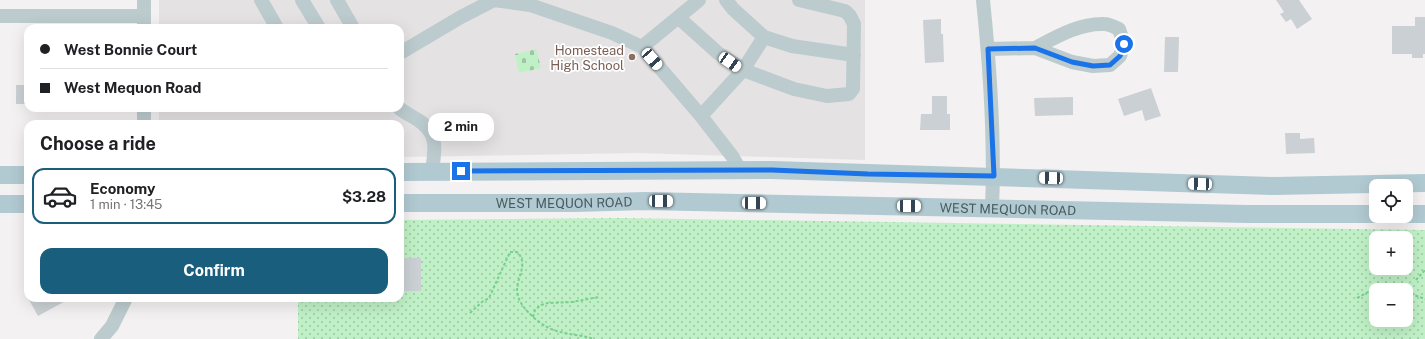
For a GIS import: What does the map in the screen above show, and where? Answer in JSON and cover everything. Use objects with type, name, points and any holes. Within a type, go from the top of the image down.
[{"type":"main road","points":[[404,172],[772,170],[1274,186],[1425,183]]},
{"type":"main road","points":[[0,175],[24,175]]},
{"type":"main road","name":"WEST MEQUON ROAD","points":[[404,203],[575,203],[645,201],[1239,214],[1369,214]]},
{"type":"main road","points":[[0,204],[24,204]]},
{"type":"street","points":[[0,16],[144,22],[144,0]]},
{"type":"street","points":[[260,0],[275,24]]},
{"type":"street","points":[[302,0],[316,24]]},
{"type":"street","points":[[336,0],[351,24]]},
{"type":"street","points":[[404,50],[494,0],[530,5],[612,33],[642,47],[701,116],[732,156],[740,170]]},
{"type":"street","points":[[642,47],[699,0]]},
{"type":"street","points":[[726,0],[733,9],[764,37],[792,46],[854,55]]},
{"type":"street","points":[[679,18],[718,53],[743,70],[794,90],[827,96],[849,94],[853,90],[854,55],[854,24],[850,16],[845,11],[800,0]]},
{"type":"street","points":[[984,0],[988,49],[994,176],[992,208]]},
{"type":"street","points":[[988,49],[1035,48],[1072,62],[1098,66],[1110,65],[1120,56],[1124,44],[1119,29],[1105,24],[1087,26],[1072,31],[1035,48]]},
{"type":"street","points":[[701,116],[743,70],[764,37]]},
{"type":"street","points":[[404,111],[420,120],[434,137],[434,158],[432,171]]},
{"type":"street","points":[[101,339],[112,326],[124,302]]},
{"type":"path","points":[[470,313],[489,298],[510,252],[517,252],[520,255],[522,262],[517,291],[518,298],[524,307],[533,317],[546,327],[563,334],[594,339]]},
{"type":"path","points":[[1416,280],[1425,270]]},
{"type":"path","points":[[1357,298],[1369,291]]},
{"type":"path","points":[[1413,295],[1425,299]]},
{"type":"path","points":[[533,317],[535,310],[541,305],[548,303],[572,302],[599,297]]},
{"type":"shaded area","name":"Homestead High School","points":[[159,0],[865,0],[865,160],[638,153],[404,157],[404,120],[159,120],[159,112],[404,112],[404,24],[159,24]]},
{"type":"green space","points":[[536,49],[541,68],[519,73],[515,54]]},
{"type":"green space","points":[[620,218],[1425,230],[1425,339],[298,339],[298,302],[404,302],[404,220]]},
{"type":"building","points":[[1276,0],[1299,0],[1312,19],[1297,29],[1291,19],[1286,22],[1280,14],[1284,12]]},
{"type":"building","points":[[1415,17],[1425,17],[1425,54],[1423,54],[1423,58],[1412,58],[1412,54],[1392,54],[1392,26],[1415,26]]},
{"type":"building","points":[[941,19],[944,62],[925,63],[923,20]]},
{"type":"building","points":[[1165,37],[1179,37],[1178,72],[1164,72]]},
{"type":"building","points":[[16,85],[24,85],[24,104],[16,104]]},
{"type":"building","points":[[1151,88],[1161,116],[1145,121],[1142,110],[1124,116],[1118,99]]},
{"type":"building","points":[[932,96],[947,96],[947,114],[950,114],[950,130],[920,130],[921,114],[932,114]]},
{"type":"building","points":[[1073,97],[1073,115],[1035,116],[1034,98]]},
{"type":"building","points":[[1285,133],[1300,133],[1300,139],[1314,138],[1315,153],[1286,154]]},
{"type":"building","points":[[404,258],[421,258],[421,291],[404,291]]},
{"type":"building","points":[[30,302],[64,302],[38,316]]},
{"type":"place","name":"Homestead High School","points":[[632,57]]},
{"type":"route","points":[[461,171],[772,170],[868,174],[994,176],[988,49],[1035,48],[1072,62],[1093,66],[1110,65],[1120,56],[1124,44]]}]
